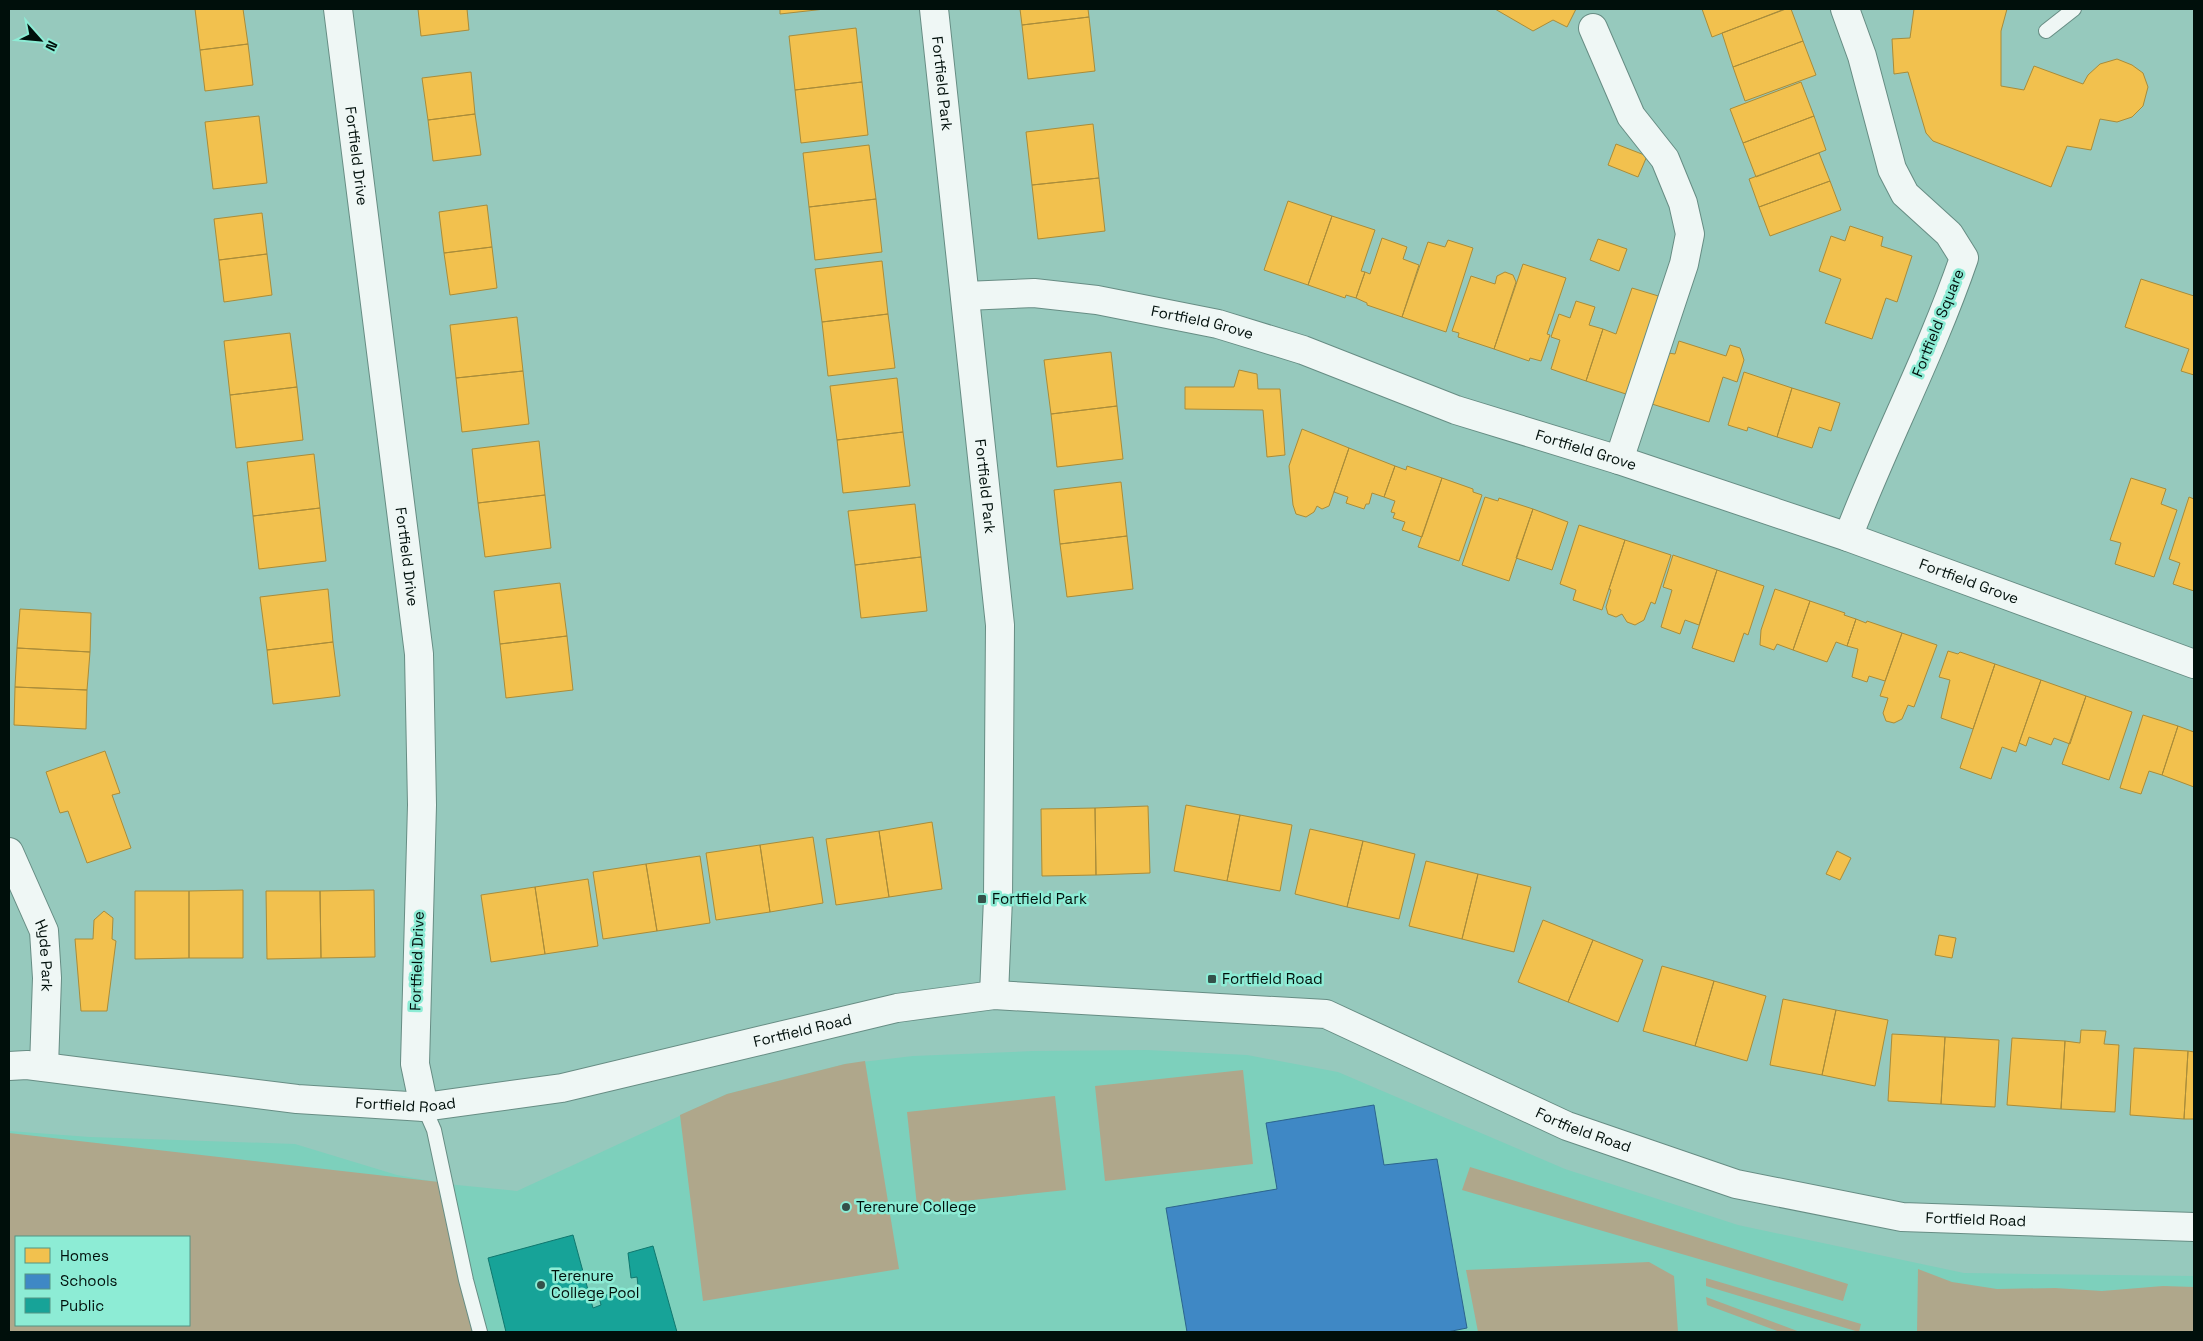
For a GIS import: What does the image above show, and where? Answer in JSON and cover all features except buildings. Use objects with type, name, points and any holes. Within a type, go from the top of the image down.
[{"type":"street","name":"Fortfield Drive","points":[[338,9],[419,654],[422,805],[415,1064],[424,1107]]},
{"type":"street","name":"Fortfield Park","points":[[934,9],[1000,625],[998,898],[994,995]]},
{"type":"street","name":"Fortfield Square","points":[[1845,9],[1862,56],[1892,168],[1905,194],[1949,234],[1964,258],[1950,299],[1880,458],[1848,537]]},
{"type":"street","points":[[1593,28],[1631,116],[1666,159],[1684,203],[1690,234],[1684,264],[1619,460]]},
{"type":"street","name":"Fortfield Grove","points":[[965,296],[1034,294],[1097,300],[1218,324],[1304,350],[1456,410],[1619,460],[1848,537],[2194,664]]},
{"type":"street","name":"Hyde Park","points":[[9,852],[44,930],[47,978],[47,1036],[44,1067]]},
{"type":"street","name":"Fortfield Road","points":[[9,1066],[27,1064],[297,1099],[424,1107],[562,1088],[897,1008],[994,995],[1326,1014],[1568,1126],[1736,1184],[1902,1216],[2194,1227]]},
{"type":"lane","points":[[2046,31],[2074,9]]},
{"type":"lane","points":[[424,1107],[434,1130],[466,1280],[480,1332]]},
{"type":"shaded area","name":"Terenure College","points":[[1147,1050],[1247,1055],[1338,1072],[1565,1169],[1738,1225],[1964,1273],[2194,1276],[2194,1332],[9,1332],[9,1131],[90,1137],[295,1144],[397,1175],[447,1184],[517,1191],[727,1094],[845,1064],[913,1056],[1033,1051]]},
{"type":"shaded area","points":[[865,1061],[899,1269],[703,1301],[680,1115],[727,1094],[845,1064]]},
{"type":"shaded area","points":[[1243,1070],[1253,1164],[1105,1181],[1095,1086]]},
{"type":"shaded area","points":[[1055,1096],[1066,1190],[917,1206],[907,1112]]},
{"type":"shaded area","points":[[9,1133],[439,1182],[472,1332],[9,1332]]},
{"type":"shaded area","points":[[1470,1167],[1848,1284],[1843,1301],[1462,1190]]},
{"type":"shaded area","points":[[1649,1262],[1674,1276],[1678,1332],[1478,1332],[1466,1270]]},
{"type":"shaded area","points":[[1918,1269],[1952,1282],[1997,1289],[2055,1288],[2102,1291],[2163,1286],[2194,1287],[2194,1332],[1917,1332]]},
{"type":"shaded area","points":[[1706,1278],[1861,1324],[1859,1332],[1706,1286]]},
{"type":"shaded area","points":[[1706,1297],[1800,1332],[1780,1332],[1707,1305]]},
{"type":"place","name":"Fortfield Park","points":[[982,899]]},
{"type":"place","name":"Fortfield Road","points":[[1212,979]]},
{"type":"place","name":"Terenure College","points":[[846,1207]]},
{"type":"place","name":"Terenure College Pool","points":[[541,1285]]}]
